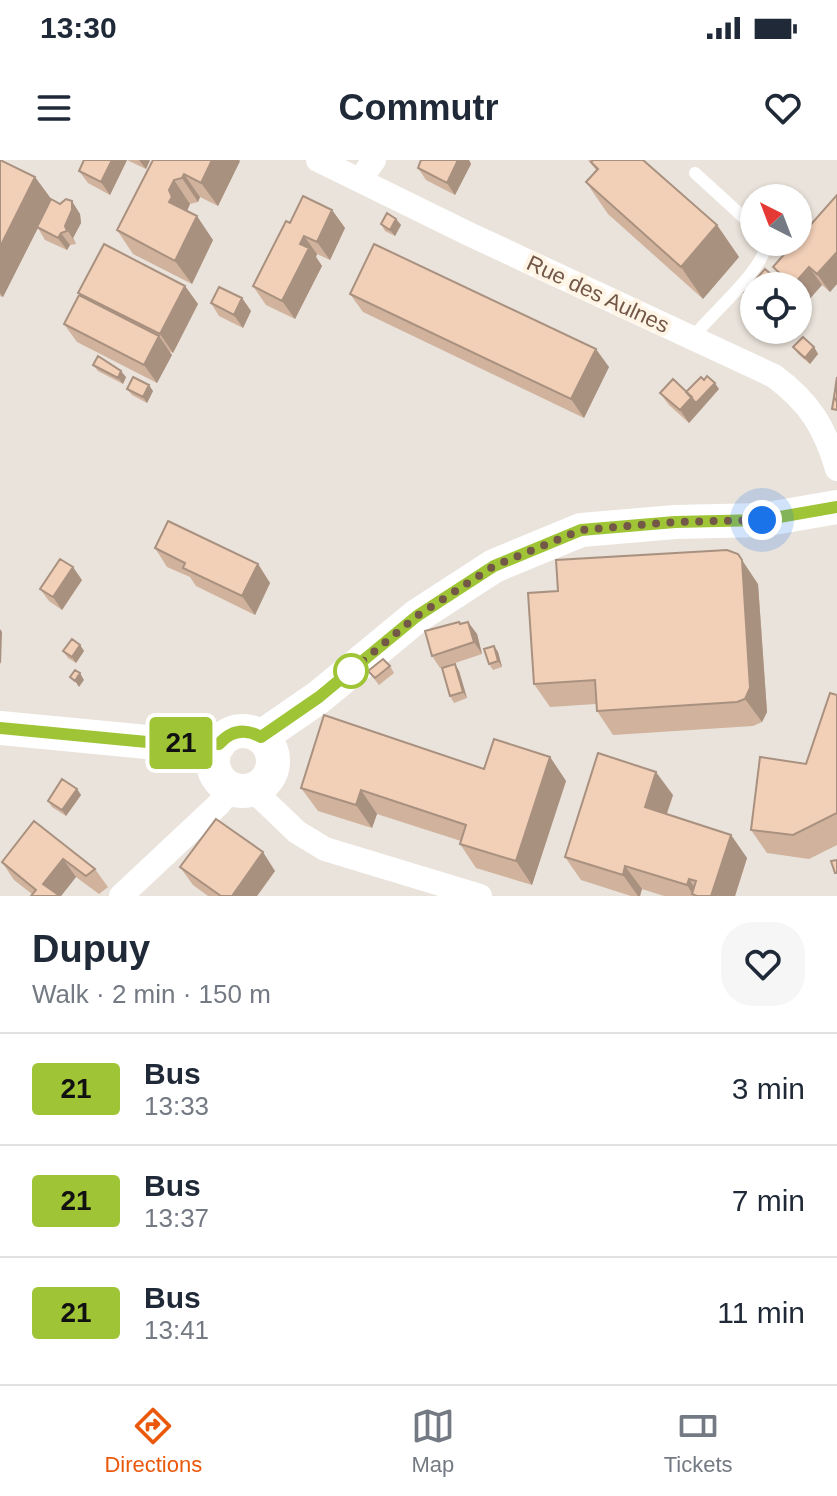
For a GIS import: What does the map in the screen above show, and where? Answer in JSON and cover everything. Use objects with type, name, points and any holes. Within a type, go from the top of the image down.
[{"type":"street","name":"Rue des Aulnes","points":[[318,160],[759,367],[798,394],[817,419],[837,469]]},
{"type":"street","points":[[360,180],[374,160]]},
{"type":"street","points":[[121,896],[257,770],[340,680],[417,616],[494,566],[581,530],[675,522],[762,520],[837,507]]},
{"type":"street","points":[[0,728],[216,752]]},
{"type":"street","points":[[257,770],[218,778],[216,752],[235,732],[248,732],[257,770],[297,832],[325,849],[480,896]]},
{"type":"lane","points":[[695,173],[740,214]]},
{"type":"lane","points":[[693,337],[763,256]]},
{"type":"shaded area","points":[[0,160],[837,160],[837,896],[0,896]]},
{"type":"building","points":[[0,160],[35,177],[0,247]]},
{"type":"building","points":[[84,160],[112,160],[101,182],[79,171]]},
{"type":"building","points":[[153,160],[212,160],[201,183],[184,174],[182,178],[174,180],[169,190],[172,197],[169,202],[197,216],[175,261],[117,230]]},
{"type":"building","points":[[421,160],[458,160],[447,183],[418,168]]},
{"type":"building","points":[[643,160],[717,225],[681,267],[586,182],[598,169],[591,162]]},
{"type":"building","points":[[837,195],[837,252],[817,274],[809,267],[805,272],[779,272],[773,267],[783,256],[812,256],[812,223]]},
{"type":"building","points":[[303,196],[332,210],[317,242],[304,236],[300,244],[309,248],[282,301],[253,286],[286,221],[290,223]]},
{"type":"building","points":[[51,199],[60,204],[66,199],[72,201],[72,210],[65,226],[67,231],[58,238],[37,227]]},
{"type":"building","points":[[387,213],[396,219],[390,230],[381,224]]},
{"type":"building","points":[[104,244],[185,286],[160,334],[78,293]]},
{"type":"building","points":[[374,244],[596,349],[571,399],[350,294]]},
{"type":"building","points":[[219,287],[242,298],[234,315],[211,303]]},
{"type":"building","points":[[79,295],[159,336],[144,365],[64,324]]},
{"type":"building","points":[[796,344],[811,344],[814,347],[805,358],[793,347]]},
{"type":"building","points":[[98,356],[121,371],[118,378],[93,365]]},
{"type":"building","points":[[707,376],[715,383],[696,403],[686,392],[701,377],[704,380]]},
{"type":"building","points":[[133,377],[149,385],[143,397],[127,389]]},
{"type":"building","points":[[673,379],[692,397],[680,410],[660,393]]},
{"type":"building","points":[[834,397],[837,402],[837,410],[832,409]]},
{"type":"building","points":[[168,521],[258,564],[242,596],[183,568],[185,563],[155,548]]},
{"type":"building","points":[[727,550],[738,554],[742,560],[750,688],[745,699],[597,711],[595,680],[534,684],[528,593],[558,591],[556,560]]},
{"type":"building","points":[[60,559],[73,567],[53,597],[40,589]]},
{"type":"building","points":[[468,622],[474,642],[432,656],[425,631]]},
{"type":"building","points":[[72,639],[80,645],[72,657],[63,651]]},
{"type":"building","points":[[494,646],[498,661],[489,664],[484,649]]},
{"type":"building","points":[[383,659],[390,666],[375,678],[368,671]]},
{"type":"building","points":[[455,664],[463,692],[450,696],[442,668]]},
{"type":"building","points":[[75,670],[80,673],[75,681],[70,677]]},
{"type":"building","points":[[830,693],[837,695],[837,813],[793,835],[751,830],[760,757],[806,764]]},
{"type":"building","points":[[324,715],[484,769],[494,739],[550,757],[516,861],[460,844],[466,825],[361,790],[356,805],[301,788]]},
{"type":"building","points":[[598,753],[656,772],[645,807],[731,835],[711,896],[692,894],[696,881],[689,879],[687,885],[625,866],[623,875],[565,857]]},
{"type":"building","points":[[62,779],[77,789],[62,810],[48,801]]},
{"type":"building","points":[[216,819],[263,852],[232,896],[221,896],[180,867]]},
{"type":"building","points":[[34,821],[95,869],[86,876],[63,859],[43,884],[60,896],[31,896],[36,890],[2,862]]},
{"type":"building","points":[[837,860],[837,873],[835,873],[831,861]]},
{"type":"bus line","name":"21","points":[[0,728],[147,742],[219,744],[229,735],[242,731],[261,737],[319,697],[417,616],[494,566],[581,530],[675,522],[762,520],[837,507]]},
{"type":"route","points":[[351,671],[346,675],[417,616],[494,566],[581,530],[675,522],[762,520]]}]
